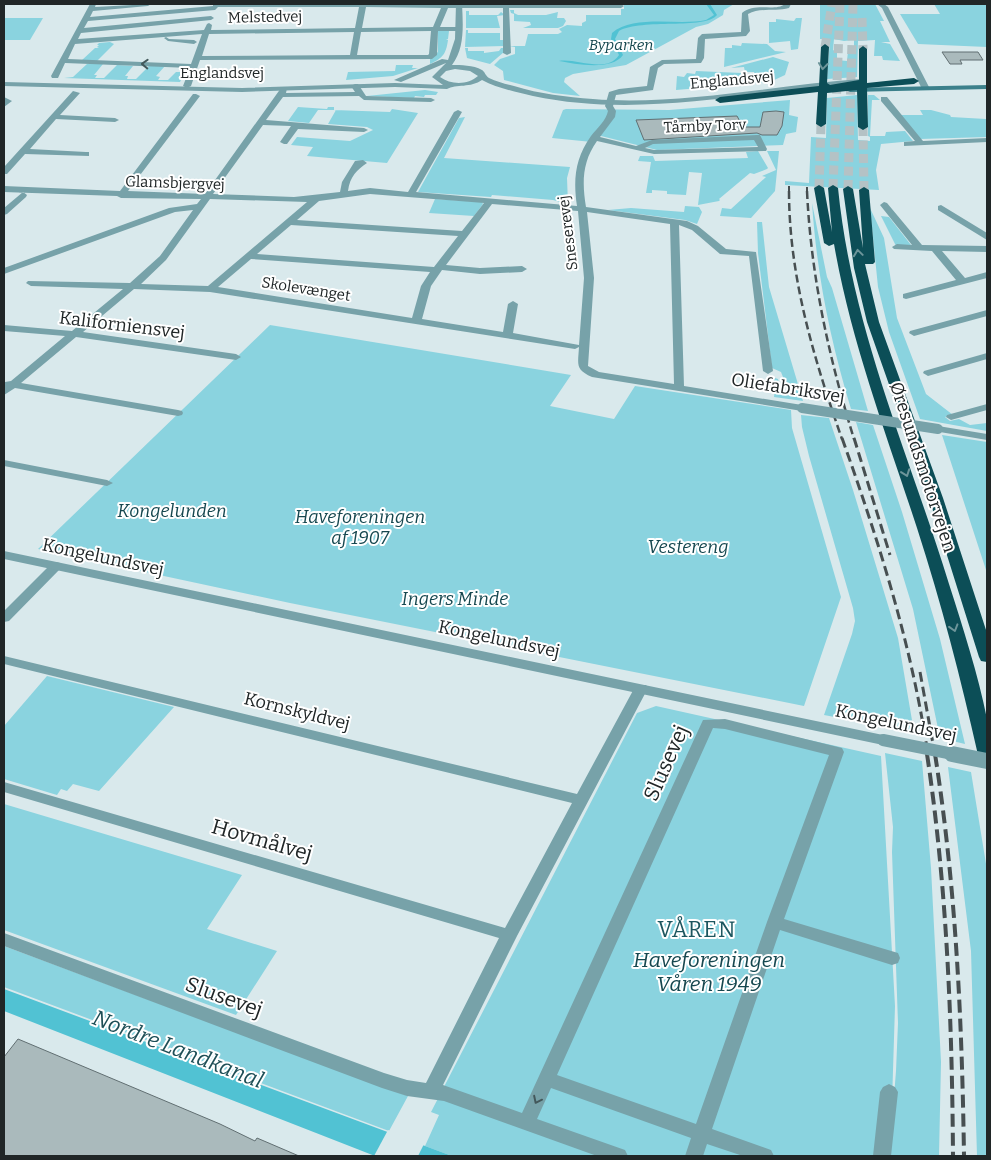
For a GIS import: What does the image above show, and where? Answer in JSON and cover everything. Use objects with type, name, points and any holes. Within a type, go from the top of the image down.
[{"type":"highway","points":[[822,124],[826,90],[825,48]]},
{"type":"highway","points":[[863,49],[859,83],[863,127]]},
{"type":"highway","points":[[720,100],[826,90],[880,80]]},
{"type":"highway","points":[[859,83],[919,81]]},
{"type":"highway","points":[[803,94],[815,95],[826,90]]},
{"type":"highway","points":[[819,188],[832,257],[848,318],[866,375],[880,403]]},
{"type":"highway","name":"Øresundsmotorvejen","points":[[833,188],[835,217],[849,291],[880,403],[915,498],[968,676],[987,755]]},
{"type":"highway","name":"Øresundsmotorvejen","points":[[848,189],[860,268],[873,322],[915,437],[987,657]]},
{"type":"highway","points":[[864,190],[868,252],[874,298],[911,418],[915,437]]},
{"type":"main road","points":[[880,80],[987,84]]},
{"type":"main road","points":[[919,81],[987,87]]},
{"type":"street","points":[[55,76],[92,6],[148,4]]},
{"type":"street","points":[[85,19],[216,6],[363,4],[621,6]]},
{"type":"street","points":[[353,57],[363,4]]},
{"type":"street","points":[[442,82],[436,77],[455,59],[458,4]]},
{"type":"street","points":[[610,103],[612,94],[615,92],[650,88],[656,64],[698,61],[703,37],[745,32],[745,13],[747,11],[783,9],[788,4]]},
{"type":"street","points":[[880,4],[885,7],[919,81]]},
{"type":"street","points":[[63,62],[196,62],[353,57],[429,57],[433,55],[435,30],[446,5]]},
{"type":"street","points":[[187,86],[216,6]]},
{"type":"street","points":[[506,6],[507,53]]},
{"type":"street","points":[[79,31],[211,18]]},
{"type":"street","name":"Melstedvej","points":[[73,42],[207,32],[458,29]]},
{"type":"street","points":[[166,38],[168,40],[194,42]]},
{"type":"street","points":[[398,80],[450,59],[457,49]]},
{"type":"street","name":"Englandsvej","points":[[457,49],[465,62],[482,76],[497,84],[547,96],[610,103],[826,90],[859,83]]},
{"type":"street","name":"Englandsvej","points":[[4,83],[290,86],[398,80],[464,68],[475,70]]},
{"type":"street","points":[[457,85],[472,83],[482,76]]},
{"type":"street","name":"Englandsvej","points":[[365,86],[402,82],[442,82],[504,90],[553,101],[610,103],[670,104],[803,94]]},
{"type":"street","name":"Englandsvej","points":[[4,83],[361,94],[364,98],[430,100]]},
{"type":"street","name":"Englandsvej","points":[[282,92],[413,84],[482,87]]},
{"type":"street","points":[[356,86],[361,94]]},
{"type":"street","points":[[7,387],[74,334],[163,258],[282,92]]},
{"type":"street","points":[[4,172],[76,94]]},
{"type":"street","points":[[121,194],[196,96]]},
{"type":"street","points":[[4,99],[8,101],[4,105]]},
{"type":"street","points":[[884,99],[921,143]]},
{"type":"street","name":"Sneserevej","points":[[585,370],[582,366],[589,278],[578,184],[585,154],[594,138],[611,117],[610,103]]},
{"type":"street","points":[[411,194],[458,112]]},
{"type":"street","points":[[54,116],[115,120]]},
{"type":"street","points":[[261,122],[364,130]]},
{"type":"street","points":[[284,142],[296,126]]},
{"type":"street","name":"Tårnby Torv","points":[[594,138],[638,148],[665,152],[763,149],[757,137],[652,142],[638,148]]},
{"type":"street","points":[[908,144],[987,140]]},
{"type":"street","points":[[24,151],[86,154]]},
{"type":"street","points":[[344,194],[343,189],[348,179],[358,163],[363,163]]},
{"type":"street","name":"Glamsbjergvej","points":[[4,189],[206,198],[315,200],[344,194],[370,192],[491,200],[674,221],[695,228],[723,252],[753,254],[768,371]]},
{"type":"street","points":[[4,212],[23,195]]},
{"type":"street","points":[[210,289],[315,200]]},
{"type":"street","points":[[416,322],[426,286],[491,200]]},
{"type":"street","points":[[884,206],[919,247]]},
{"type":"street","points":[[4,271],[172,210],[199,208]]},
{"type":"street","points":[[941,208],[987,237]]},
{"type":"street","points":[[674,221],[679,388]]},
{"type":"street","points":[[289,222],[465,234]]},
{"type":"street","points":[[898,247],[987,249]]},
{"type":"street","points":[[934,248],[963,282]]},
{"type":"street","points":[[249,256],[438,269],[480,271],[522,269]]},
{"type":"street","points":[[906,296],[987,275]]},
{"type":"street","name":"Skolevænget","points":[[31,283],[210,289],[575,346]]},
{"type":"street","points":[[507,336],[513,304]]},
{"type":"street","points":[[914,333],[987,313]]},
{"type":"street","name":"Kaliforniensvej","points":[[4,328],[74,334],[236,357]]},
{"type":"street","points":[[928,373],[987,356]]},
{"type":"street","name":"Oliefabriksvej","points":[[585,370],[596,375],[987,437]]},
{"type":"street","points":[[7,387],[178,413]]},
{"type":"street","points":[[952,417],[987,407]]},
{"type":"street","points":[[4,463],[107,483]]},
{"type":"street","name":"Kongelundsvej","points":[[4,555],[987,761]]},
{"type":"street","points":[[4,618],[56,566]]},
{"type":"street","name":"Kornskyldvej","points":[[4,660],[581,800]]},
{"type":"street","points":[[430,1091],[509,935],[641,688]]},
{"type":"street","name":"Slusevej","points":[[526,1122],[548,1079],[708,723],[725,724],[837,752],[775,922],[694,1156]]},
{"type":"street","name":"Hovmålvej","points":[[4,787],[509,935]]},
{"type":"street","points":[[775,922],[892,958]]},
{"type":"street","name":"Slusevej","points":[[4,939],[382,1080],[407,1088],[444,1093],[619,1156]]},
{"type":"street","points":[[548,1079],[765,1156]]},
{"type":"street","points":[[882,1156],[889,1092]]},
{"type":"green space","name":"Byparken","points":[[734,4],[724,10],[723,15],[708,24],[696,27],[626,65],[573,74],[565,78],[564,82],[580,96],[553,93],[504,80],[503,71],[494,65],[500,59],[515,54],[515,47],[509,46],[525,46],[528,34],[558,34],[562,32],[559,29],[567,25],[582,26],[582,23],[586,21],[586,15],[621,15],[621,9],[624,9],[624,5]]},
{"type":"green space","points":[[820,4],[875,4],[884,21],[880,21],[890,42],[881,42],[890,44],[900,61],[883,60],[882,56],[874,56],[875,40],[858,41],[857,77],[827,79],[830,39],[820,39]],"holes":[[[834,39],[854,40],[854,50],[848,51],[847,61],[837,60],[837,52],[833,50]]]},
{"type":"green space","points":[[934,4],[987,4],[987,47],[918,44],[900,14],[940,14]]},
{"type":"green space","points":[[510,10],[514,10],[514,13],[518,15],[546,15],[558,12],[557,18],[564,18],[566,21],[563,26],[558,28],[523,28],[531,25],[530,22],[514,21],[514,14]]},
{"type":"green space","points":[[466,11],[469,11],[469,15],[498,15],[501,12],[505,15],[497,16],[500,28],[466,28]]},
{"type":"green space","points":[[4,18],[43,18],[30,40],[4,40]]},
{"type":"green space","points":[[796,18],[802,18],[798,49],[791,50],[790,41],[769,43],[769,22],[776,22],[776,19],[794,21]]},
{"type":"green space","points":[[466,30],[468,30],[468,33],[500,33],[500,40],[504,40],[504,46],[465,47]]},
{"type":"green space","points":[[438,31],[449,31],[448,39],[446,39],[448,40],[447,45],[443,55],[430,64],[430,58],[438,52]]},
{"type":"green space","points":[[110,42],[114,44],[97,61],[81,61],[95,48],[99,48],[97,47],[99,45],[97,45],[99,43]]},
{"type":"green space","points":[[742,43],[767,44],[775,51],[786,52],[724,67],[725,48],[732,48],[732,45],[741,46]]},
{"type":"green space","points":[[465,48],[468,48],[468,51],[484,51],[484,53],[499,51],[501,48],[504,48],[504,52],[490,64],[467,58]]},
{"type":"green space","points":[[773,57],[789,62],[785,75],[770,82],[676,90],[677,76],[684,77],[687,73],[695,74],[696,71],[742,73],[744,76],[756,76],[754,72],[745,72],[744,67],[731,68]]},
{"type":"green space","points":[[87,64],[103,64],[94,75],[97,75],[95,78],[104,78],[117,65],[133,66],[125,76],[128,76],[127,79],[136,79],[149,66],[165,66],[156,76],[160,77],[158,80],[168,80],[176,72],[182,72],[183,66],[187,67],[180,82],[64,78],[73,77]]},
{"type":"green space","points":[[396,65],[413,65],[412,68],[418,68],[393,76],[346,80],[348,72],[395,71]]},
{"type":"green space","points":[[425,90],[438,92],[436,95],[415,96],[414,98],[367,96]]},
{"type":"green space","points":[[987,92],[987,137],[920,139],[900,115],[923,115],[920,110],[931,110],[950,115],[951,117],[986,119]]},
{"type":"green space","points":[[857,95],[858,140],[870,141],[868,136],[868,95],[874,95],[880,100],[872,100],[870,136],[885,136],[886,132],[905,131],[913,141],[881,144],[876,170],[879,190],[785,185],[785,181],[809,183],[811,137],[826,138],[827,98]]},
{"type":"green space","points":[[790,100],[789,115],[798,117],[796,132],[786,134],[783,145],[657,150],[601,136],[596,136],[592,142],[552,138],[563,110],[566,109],[669,110]]},
{"type":"green space","points":[[298,107],[327,109],[328,107],[334,107],[334,110],[318,110],[309,123],[288,121]]},
{"type":"green space","points":[[392,109],[418,113],[387,163],[307,156],[313,147],[291,145],[297,137],[350,141],[373,130],[367,127],[328,124],[336,110],[390,112]]},
{"type":"green space","points":[[465,117],[444,158],[570,167],[567,178],[568,204],[553,200],[492,195],[491,197],[418,192],[459,118]]},
{"type":"green space","points":[[758,151],[767,169],[754,174],[750,173],[719,201],[698,205],[702,173],[689,172],[686,195],[667,194],[667,191],[652,190],[652,193],[646,193],[651,162],[638,161],[640,156],[653,156],[655,161],[748,158],[746,152]]},
{"type":"green space","points":[[767,151],[779,151],[775,191],[751,218],[720,216],[722,208],[731,209],[766,177],[762,176],[776,170]]},
{"type":"green space","points":[[435,199],[482,202],[483,204],[474,216],[429,213]]},
{"type":"green space","points":[[812,203],[827,277],[832,288],[868,411],[851,409],[844,383],[821,282]]},
{"type":"green space","points":[[685,206],[699,207],[702,212],[697,224],[685,220],[608,210],[631,208],[684,212]]},
{"type":"green space","points":[[870,208],[884,238],[897,318],[926,394],[953,415],[945,417],[950,421],[959,419],[970,425],[987,423],[987,431],[920,419],[889,332],[878,287]]},
{"type":"green space","points":[[881,216],[889,217],[911,245],[896,246]]},
{"type":"green space","points":[[757,222],[762,222],[769,287],[803,401],[774,397],[775,389],[772,377],[778,379],[782,394],[790,395],[781,372],[772,368],[758,253]]},
{"type":"green space","points":[[270,325],[571,375],[550,406],[614,419],[635,386],[791,410],[792,428],[841,597],[804,706],[290,603],[38,549]]},
{"type":"green space","points":[[801,415],[829,418],[898,638],[914,732],[824,715],[855,621],[853,608],[809,456]]},
{"type":"green space","points":[[856,422],[873,425],[902,512],[940,639],[965,744],[940,738],[913,609]]},
{"type":"green space","points":[[942,435],[987,442],[987,573]]},
{"type":"green space","points":[[47,676],[174,707],[99,791],[73,784],[67,791],[61,789],[57,795],[4,779],[4,726]]},
{"type":"green space","name":"Haveforeningen Våren 1949","points":[[656,706],[881,756],[895,1006],[891,1135],[898,1023],[892,852],[893,827],[885,753],[922,761],[931,868],[941,1062],[939,1156],[452,1156],[425,1146],[439,1115],[431,1112],[637,713]]},
{"type":"green space","points":[[948,767],[971,772],[987,870],[987,1156],[977,1156],[971,951]]},
{"type":"green space","points":[[4,804],[242,875],[207,929],[277,951],[236,1015],[4,930]]},
{"type":"green space","points":[[4,946],[408,1096],[389,1131],[4,987]]},
{"type":"shaded area","points":[[706,4],[710,4],[717,15],[710,19],[700,22],[642,25],[619,31],[615,39],[623,55],[618,60],[608,64],[614,61],[619,55],[611,39],[612,33],[621,27],[644,22],[695,22],[706,20],[714,15]]},
{"type":"shaded area","points":[[559,61],[606,64],[593,65],[574,64]]},
{"type":"shaded area","name":"Nordre Landkanal","points":[[4,989],[452,1156],[375,1156],[4,1011]]},
{"type":"pier","points":[[388,1130],[424,1144],[418,1156],[374,1156]]},
{"type":"building","points":[[942,52],[978,52],[983,60],[960,60],[962,64],[950,64]]},
{"type":"building","points":[[763,112],[784,112],[782,126],[777,135],[757,133],[644,140],[636,120],[737,116],[743,127],[760,127]]},
{"type":"building","points":[[18,1039],[220,1124],[255,1141],[257,1138],[299,1156],[4,1156],[4,1057]]},
{"type":"tunnel","points":[[825,47],[832,4]]},
{"type":"tunnel","points":[[833,188],[840,4]]},
{"type":"tunnel","points":[[848,189],[853,4]]},
{"type":"tunnel","points":[[862,18],[863,49]]},
{"type":"tunnel","points":[[819,188],[821,124]]},
{"type":"tunnel","points":[[863,127],[864,190]]},
{"type":"railway","points":[[789,186],[789,191]]},
{"type":"railway","points":[[789,191],[793,255],[798,286],[813,348],[842,439]]},
{"type":"railway","points":[[807,191],[817,286],[829,348],[854,439]]},
{"type":"railway","points":[[842,438],[869,516],[904,634],[928,755]]},
{"type":"railway","points":[[854,438],[890,555]]},
{"type":"railway","points":[[920,672],[935,755]]},
{"type":"railway","points":[[927,754],[944,904],[950,1005],[953,1156]]},
{"type":"railway","points":[[935,754],[948,854],[957,954],[964,1156]]},
{"type":"district","name":"VÅREN","points":[[697,929]]},
{"type":"park label","name":"Kongelunden","points":[[172,511]]},
{"type":"park label","name":"Haveforeningen af 1907","points":[[360,527]]},
{"type":"park label","name":"Vestereng","points":[[688,547]]},
{"type":"park label","name":"Ingers Minde","points":[[455,599]]}]
